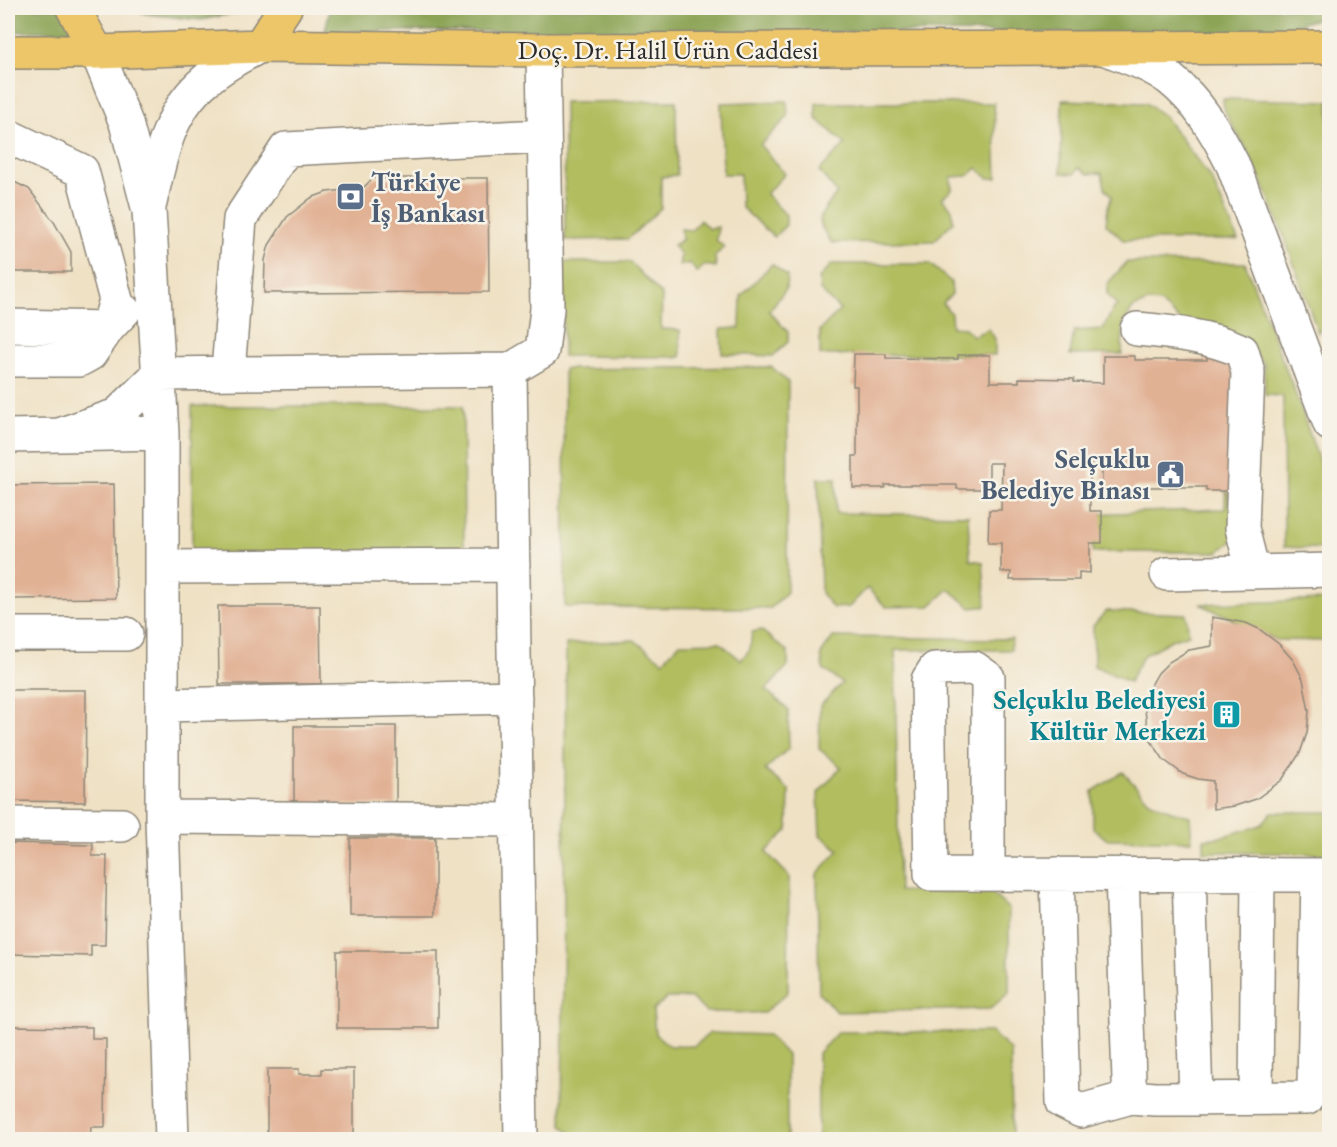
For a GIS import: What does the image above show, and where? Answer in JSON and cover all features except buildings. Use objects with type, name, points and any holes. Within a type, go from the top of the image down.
[{"type":"main road","points":[[73,8],[97,52]]},
{"type":"main road","points":[[260,46],[285,8]]},
{"type":"main road","name":"Doç. Dr. Halil Ürün Caddesi","points":[[8,52],[97,52],[260,46],[543,50],[1329,47]]},
{"type":"street","points":[[149,211],[161,154],[171,126],[185,102],[204,81],[226,65],[260,46]]},
{"type":"street","points":[[1106,49],[1144,63],[1169,78],[1196,105],[1220,141],[1233,165],[1329,424]]},
{"type":"street","points":[[59,435],[117,415],[159,374],[510,370],[542,351],[547,309],[543,50]]},
{"type":"street","points":[[97,52],[126,123],[149,211],[162,433],[162,817],[172,1140]]},
{"type":"street","points":[[8,136],[82,171],[116,300],[108,328]]},
{"type":"street","points":[[228,372],[240,219],[286,149],[543,136]]},
{"type":"street","points":[[8,360],[79,360],[90,354],[108,328],[153,281]]},
{"type":"street","points":[[8,326],[108,328]]},
{"type":"street","points":[[1137,329],[1225,343],[1242,351],[1248,372],[1242,528],[1253,572]]},
{"type":"street","points":[[510,370],[521,1140]]},
{"type":"street","points":[[8,436],[162,433]]},
{"type":"street","points":[[162,567],[513,565]]},
{"type":"street","points":[[1167,574],[1329,570]]},
{"type":"street","points":[[8,634],[126,634]]},
{"type":"street","points":[[988,874],[988,678],[974,668],[935,669],[928,680],[931,874],[988,874],[1057,874],[1122,874],[1324,875],[1314,1086],[1307,1098],[1155,1099],[1131,1097],[1081,1111],[1063,1102],[1057,874]]},
{"type":"street","points":[[162,705],[515,697]]},
{"type":"street","points":[[162,817],[517,820]]},
{"type":"street","points":[[8,824],[122,825]]},
{"type":"street","points":[[1122,874],[1131,1097]]},
{"type":"street","points":[[1189,875],[1196,1099]]},
{"type":"street","points":[[1256,1098],[1258,875]]},
{"type":"green space","points":[[8,8],[59,8],[73,31],[8,32]]},
{"type":"green space","points":[[133,8],[252,8],[201,20],[146,14]]},
{"type":"green space","points":[[330,8],[1330,8],[1329,16],[1264,33],[325,31]]},
{"type":"green space","points":[[1223,99],[1329,101],[1330,294],[1323,327],[1318,333],[1276,216],[1246,148],[1225,112]]},
{"type":"green space","points":[[1062,100],[1146,103],[1165,117],[1212,180],[1238,240],[1123,240],[1106,224],[1112,196],[1105,188],[1102,173],[1088,174],[1079,167],[1074,174],[1061,173]]},
{"type":"green space","points":[[676,101],[677,175],[661,177],[661,208],[628,239],[565,240],[564,102]]},
{"type":"green space","points":[[787,101],[788,117],[760,145],[785,174],[766,194],[786,215],[786,225],[774,237],[741,207],[740,174],[723,174],[721,103]]},
{"type":"green space","points":[[816,103],[994,103],[997,178],[988,178],[977,168],[968,176],[951,177],[952,190],[942,198],[952,209],[953,222],[934,241],[832,243],[820,222],[823,213],[837,193],[819,171],[845,144],[816,118]]},
{"type":"green space","points":[[700,220],[709,229],[718,227],[716,240],[724,247],[715,256],[716,267],[704,265],[697,273],[690,263],[679,266],[681,255],[673,245],[682,240],[681,229],[692,230]]},
{"type":"green space","points":[[564,262],[630,262],[662,295],[661,329],[680,330],[681,357],[563,356]]},
{"type":"green space","points":[[1127,262],[1245,263],[1299,403],[1329,490],[1329,549],[1284,547],[1283,396],[1265,395],[1264,363],[1237,337],[1195,333],[1160,303],[1148,302],[1133,308],[1123,324],[1122,354],[1070,355],[1074,331],[1103,329],[1117,305],[1107,294],[1107,284]]},
{"type":"green space","points":[[772,264],[787,276],[786,289],[769,311],[788,332],[788,342],[773,356],[722,354],[721,329],[740,328],[741,296]]},
{"type":"green space","points":[[832,264],[930,264],[951,282],[952,294],[943,303],[951,314],[952,327],[965,328],[973,336],[989,329],[995,339],[995,355],[820,355],[820,330],[840,310],[820,290],[819,278]]},
{"type":"green space","points":[[772,367],[788,382],[787,592],[771,608],[565,607],[564,369]]},
{"type":"green space","points":[[192,406],[463,406],[464,558],[192,559]]},
{"type":"green space","points":[[818,478],[836,478],[836,513],[968,515],[970,560],[983,562],[986,606],[971,608],[949,589],[930,606],[886,607],[867,588],[849,607],[833,608],[821,593]]},
{"type":"green space","points":[[1226,481],[1236,538],[1218,552],[1093,552],[1090,514],[1225,509]]},
{"type":"green space","points":[[1329,600],[1329,641],[1277,640],[1200,604]]},
{"type":"green space","points":[[1106,611],[1186,614],[1189,634],[1173,639],[1144,655],[1129,682],[1094,666],[1093,626]]},
{"type":"green space","points":[[761,630],[788,652],[788,666],[766,690],[788,709],[789,748],[765,770],[789,790],[788,830],[766,852],[789,876],[788,992],[764,1013],[706,1012],[691,998],[667,998],[653,1010],[655,1034],[670,1046],[694,1046],[710,1033],[768,1035],[787,1055],[787,1137],[784,1140],[577,1139],[562,1125],[566,644],[634,640],[663,661],[680,643],[719,642],[741,660],[750,649],[752,632]]},
{"type":"green space","points":[[833,637],[1012,639],[1011,650],[895,650],[899,891],[990,892],[1009,909],[1009,993],[990,1009],[836,1012],[819,992],[817,874],[839,850],[820,835],[818,793],[841,767],[819,749],[820,706],[842,683],[823,669],[821,654]]},
{"type":"green space","points":[[1123,772],[1149,801],[1171,811],[1190,816],[1192,841],[1106,839],[1093,828],[1093,791]]},
{"type":"green space","points":[[1272,812],[1329,812],[1329,854],[1204,852],[1204,839],[1221,837],[1261,825]]},
{"type":"green space","points":[[838,1032],[991,1032],[1011,1051],[1012,1137],[1009,1140],[824,1139],[818,1134],[818,1053]]},
{"type":"place","name":"Türkiye İş Bankası","points":[[350,197]]},
{"type":"place","name":"Selçuklu Belediye Binası","points":[[1171,474]]},
{"type":"place","name":"Selçuklu Belediyesi Kültür Merkezi","points":[[1227,715]]}]
